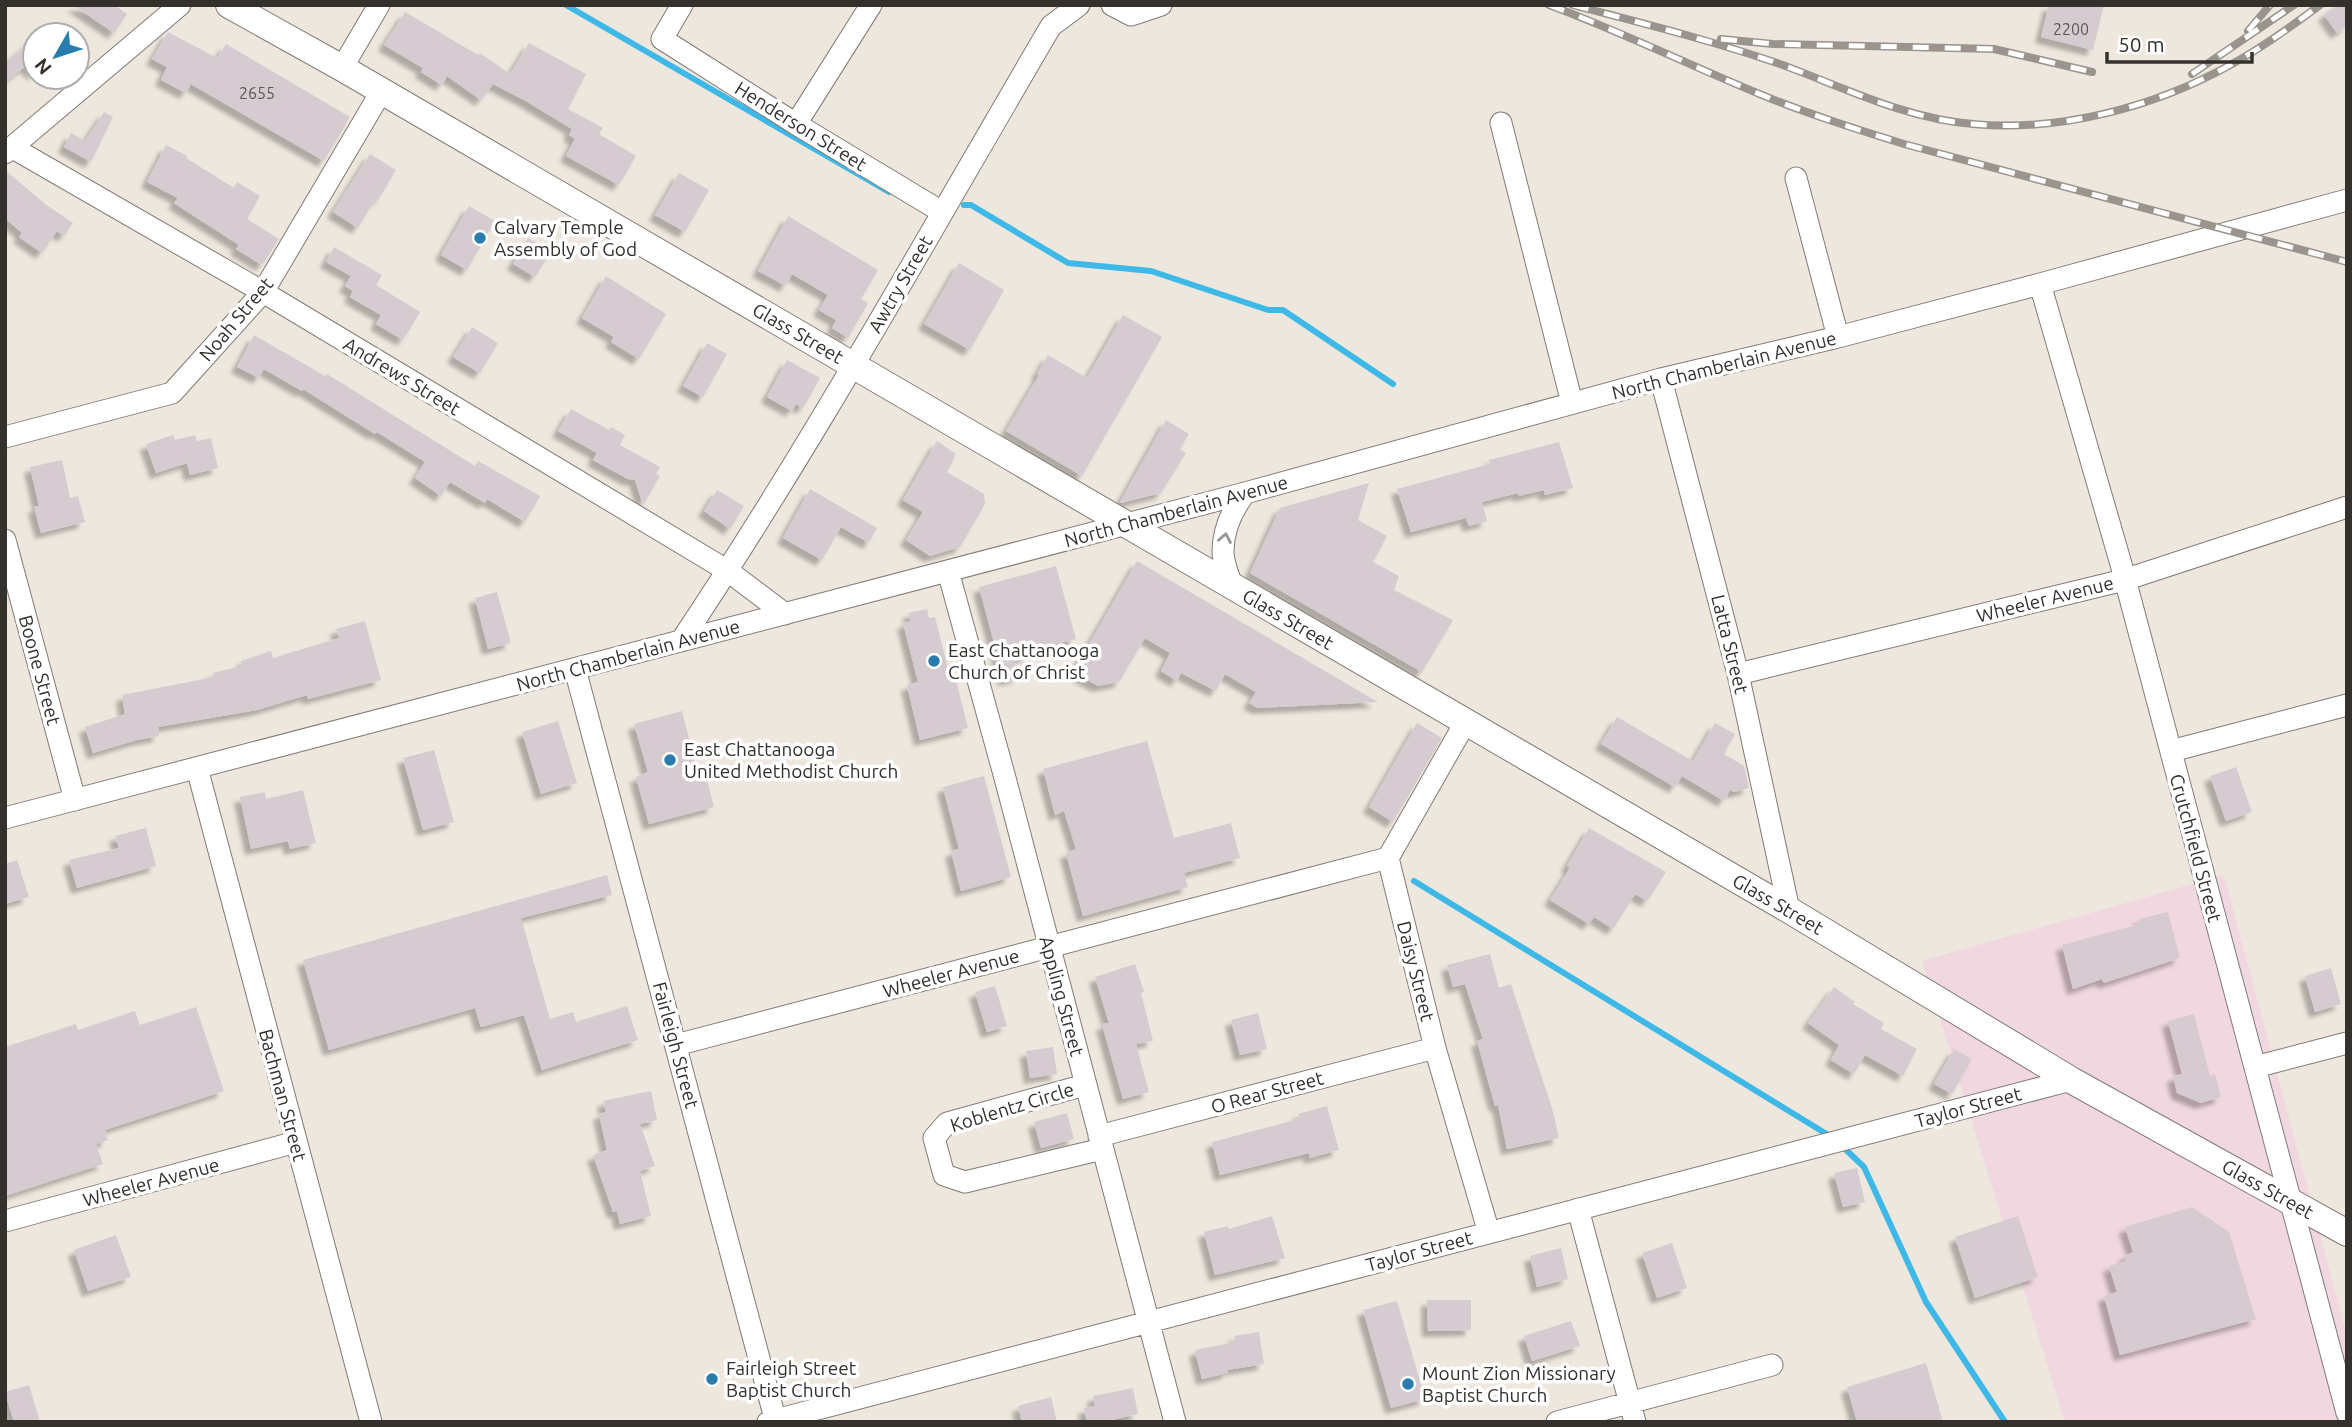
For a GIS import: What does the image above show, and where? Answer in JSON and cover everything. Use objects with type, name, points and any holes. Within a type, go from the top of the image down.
[{"type":"main road","name":"Glass Street","points":[[229,5],[1128,524],[1789,910],[2071,1080],[2347,1233]]},
{"type":"street","points":[[9,151],[180,5]]},
{"type":"street","points":[[342,68],[379,5]]},
{"type":"street","name":"Henderson Street","points":[[682,5],[662,38],[796,124],[942,212]]},
{"type":"street","points":[[796,124],[871,5]]},
{"type":"street","name":"Awtry Street","points":[[681,641],[728,571],[854,366],[1051,26],[1079,5]]},
{"type":"street","points":[[1112,5],[1131,15],[1161,5]]},
{"type":"street","name":"Noah Street","points":[[5,437],[172,393],[263,292],[382,92]]},
{"type":"street","points":[[1501,123],[1572,403]]},
{"type":"street","name":"Andrews Street","points":[[9,151],[263,292],[728,571],[785,614]]},
{"type":"street","points":[[1796,178],[1838,337]]},
{"type":"street","name":"North Chamberlain Avenue","points":[[5,818],[1245,493],[1661,379],[1838,337],[2040,284],[2347,200]]},
{"type":"street","name":"Crutchfield Street","points":[[2040,284],[2171,751],[2347,1413]]},
{"type":"street","name":"Latta Street","points":[[1661,379],[1738,674],[1789,910]]},
{"type":"street","points":[[1232,586],[1223,554],[1226,530],[1233,508],[1245,493]]},
{"type":"street","name":"Wheeler Avenue","points":[[1738,674],[2124,580],[2347,507]]},
{"type":"street","name":"Boone Street","points":[[5,540],[75,800]]},
{"type":"street","name":"Appling Street","points":[[948,571],[1006,778],[1048,947],[1175,1422]]},
{"type":"street","name":"Fairleigh Street","points":[[576,669],[773,1421]]},
{"type":"street","points":[[2171,751],[2347,705]]},
{"type":"street","points":[[1388,858],[1465,723]]},
{"type":"street","name":"Bachman Street","points":[[197,768],[370,1422]]},
{"type":"street","name":"Wheeler Avenue","points":[[676,1045],[1388,858]]},
{"type":"street","name":"Daisy Street","points":[[1388,858],[1436,1048],[1489,1233]]},
{"type":"street","points":[[2255,1067],[2347,1043]]},
{"type":"street","name":"O Rear Street","points":[[1101,1143],[1436,1048]]},
{"type":"street","name":"Taylor Street","points":[[773,1421],[2071,1080]]},
{"type":"street","name":"Koblentz Circle","points":[[1085,1085],[947,1123],[934,1138],[944,1175],[965,1182],[1101,1143]]},
{"type":"street","name":"Wheeler Avenue","points":[[5,1222],[296,1142]]},
{"type":"street","points":[[1578,1209],[1632,1412]]},
{"type":"street","points":[[1557,1422],[1632,1412],[1772,1365]]},
{"type":"shaded area","points":[[2224,875],[2347,1336],[2347,1422],[2065,1422],[1922,961]]},
{"type":"building","points":[[73,5],[114,5],[127,14],[114,33]]},
{"type":"building","points":[[2049,5],[2104,5],[2093,50],[2041,37]]},
{"type":"building","points":[[2337,5],[2347,5],[2347,26],[2337,33],[2324,15]]},
{"type":"building","points":[[405,12],[478,55],[480,53],[510,74],[529,43],[586,74],[568,109],[603,128],[599,134],[636,156],[619,185],[566,156],[575,139],[569,135],[572,129],[526,101],[493,84],[481,100],[447,76],[442,85],[421,72],[423,68],[384,45]]},
{"type":"building","points":[[168,32],[217,58],[226,44],[350,117],[324,161],[191,84],[186,93],[161,80],[167,67],[152,59]]},
{"type":"building","points":[[21,49],[21,70],[5,82],[5,63]]},
{"type":"building","points":[[104,112],[113,117],[91,162],[64,147],[71,133],[85,141]]},
{"type":"building","points":[[166,145],[234,188],[237,182],[260,196],[247,219],[279,239],[262,265],[236,249],[239,245],[174,203],[178,198],[147,182]]},
{"type":"building","points":[[370,154],[396,170],[358,228],[333,212]]},
{"type":"building","points":[[5,170],[45,204],[73,223],[64,236],[57,231],[42,253],[19,237],[22,233],[5,218]]},
{"type":"building","points":[[679,173],[709,190],[685,232],[655,215]]},
{"type":"building","points":[[469,206],[495,221],[467,270],[441,255]]},
{"type":"building","points":[[788,216],[878,270],[861,299],[868,303],[848,338],[832,328],[836,320],[819,310],[828,295],[792,274],[786,286],[758,271]]},
{"type":"building","points":[[528,238],[551,251],[535,277],[513,264]]},
{"type":"building","points":[[334,247],[382,275],[376,285],[420,312],[403,340],[376,324],[381,315],[350,297],[353,291],[345,286],[351,276],[326,262]]},
{"type":"building","points":[[959,263],[1004,290],[970,350],[924,324]]},
{"type":"building","points":[[606,276],[666,314],[639,359],[611,342],[614,337],[582,318]]},
{"type":"building","points":[[1123,315],[1162,337],[1082,476],[1006,431],[1048,355],[1087,378]]},
{"type":"building","points":[[472,327],[498,343],[480,373],[453,357]]},
{"type":"building","points":[[254,335],[325,376],[327,374],[475,466],[478,461],[540,496],[525,522],[487,499],[485,503],[450,482],[441,496],[415,478],[425,462],[303,389],[302,391],[264,369],[259,378],[237,367]]},
{"type":"building","points":[[707,343],[727,354],[703,397],[683,386]]},
{"type":"building","points":[[787,360],[820,378],[803,408],[796,404],[792,411],[767,397]]},
{"type":"building","points":[[571,409],[609,430],[611,427],[625,435],[620,445],[660,467],[656,474],[660,476],[643,505],[635,480],[628,479],[593,460],[597,453],[558,431]]},
{"type":"building","points":[[1166,420],[1189,434],[1180,449],[1186,453],[1161,493],[1121,503],[1120,502]]},
{"type":"building","points":[[173,435],[175,440],[195,435],[197,441],[211,438],[218,468],[190,475],[187,463],[156,473],[146,444]]},
{"type":"building","points":[[937,441],[956,454],[947,472],[984,494],[985,504],[960,547],[930,556],[906,540],[923,512],[903,500]]},
{"type":"building","points":[[1559,442],[1573,488],[1545,495],[1544,490],[1519,496],[1518,493],[1482,502],[1487,521],[1469,526],[1466,518],[1411,532],[1397,489],[1490,464],[1489,460]]},
{"type":"building","points":[[62,460],[70,498],[78,496],[85,522],[41,533],[34,507],[39,506],[30,467]]},
{"type":"building","points":[[1369,483],[1358,520],[1387,536],[1373,562],[1399,576],[1394,590],[1453,620],[1422,672],[1250,573],[1280,508]]},
{"type":"building","points":[[810,489],[877,528],[869,543],[841,527],[822,560],[783,538]]},
{"type":"building","points":[[717,490],[744,506],[730,529],[704,511]]},
{"type":"building","points":[[1137,561],[1378,702],[1258,708],[1249,703],[1256,692],[1225,674],[1216,691],[1181,673],[1177,681],[1161,671],[1170,653],[1145,638],[1119,682],[1098,686],[1073,672]]},
{"type":"building","points":[[1056,566],[1076,639],[1026,652],[1027,656],[1014,659],[1018,677],[1004,680],[979,587]]},
{"type":"building","points":[[497,592],[511,643],[488,649],[475,598]]},
{"type":"building","points":[[927,609],[929,618],[935,617],[950,677],[955,676],[968,728],[920,740],[907,685],[918,682],[903,623],[911,621],[908,613]]},
{"type":"building","points":[[365,621],[381,680],[308,699],[307,695],[257,710],[158,727],[159,736],[93,753],[85,727],[125,714],[122,695],[214,677],[213,673],[243,666],[241,661],[271,651],[273,658],[339,638],[336,629]]},
{"type":"building","name":"East Chattanooga United Methodist Church","points":[[682,711],[697,770],[704,768],[714,807],[649,824],[636,777],[648,772],[634,724]]},
{"type":"building","points":[[1617,717],[1693,761],[1715,723],[1735,734],[1724,754],[1744,766],[1749,788],[1734,792],[1730,790],[1724,801],[1682,776],[1675,787],[1601,744]]},
{"type":"building","points":[[558,721],[577,783],[541,794],[522,732]]},
{"type":"building","points":[[1417,723],[1442,738],[1393,822],[1369,807]]},
{"type":"building","points":[[1147,741],[1174,838],[1231,823],[1240,858],[1184,873],[1188,887],[1083,916],[1066,853],[1076,849],[1064,811],[1055,815],[1043,769]]},
{"type":"building","points":[[434,750],[454,822],[423,830],[403,758]]},
{"type":"building","points":[[2236,767],[2252,812],[2226,821],[2210,776]]},
{"type":"building","points":[[984,776],[1011,877],[961,891],[951,851],[959,849],[943,787]]},
{"type":"building","points":[[303,790],[316,843],[290,849],[288,841],[251,849],[240,797],[265,792],[266,799]]},
{"type":"building","points":[[146,828],[156,866],[77,888],[69,860],[119,848],[115,836]]},
{"type":"building","points":[[1589,828],[1666,872],[1647,901],[1635,894],[1613,929],[1594,917],[1589,924],[1550,900],[1570,868],[1567,866]]},
{"type":"building","points":[[17,860],[29,897],[5,904],[5,864]]},
{"type":"building","points":[[607,875],[612,895],[521,918],[550,1019],[573,1012],[576,1022],[627,1006],[638,1040],[542,1070],[524,1015],[481,1027],[475,1008],[329,1050],[303,960]]},
{"type":"building","points":[[2168,912],[2180,958],[2104,983],[2102,979],[2073,989],[2062,945],[2140,924],[2139,919]]},
{"type":"building","points":[[1490,954],[1499,988],[1511,984],[1552,1108],[1559,1138],[1507,1149],[1498,1105],[1495,1106],[1477,1041],[1483,1039],[1465,984],[1453,987],[1447,965]]},
{"type":"building","points":[[1135,964],[1144,992],[1141,993],[1153,1041],[1136,1044],[1149,1092],[1123,1099],[1102,1024],[1109,1023],[1095,977]]},
{"type":"building","points":[[2331,968],[2341,1004],[2315,1012],[2305,976]]},
{"type":"building","points":[[995,986],[1007,1026],[987,1032],[975,992]]},
{"type":"building","points":[[1834,987],[1855,1002],[1853,1004],[1884,1023],[1881,1029],[1917,1049],[1903,1076],[1865,1055],[1854,1074],[1831,1060],[1839,1045],[1808,1023]]},
{"type":"building","points":[[196,1007],[224,1091],[105,1130],[108,1140],[96,1144],[103,1164],[5,1196],[5,1047],[76,1024],[78,1030],[135,1011],[140,1025]]},
{"type":"building","points":[[1258,1013],[1267,1049],[1240,1055],[1231,1020]]},
{"type":"building","points":[[2194,1014],[2210,1076],[2215,1074],[2221,1097],[2201,1103],[2177,1093],[2173,1076],[2182,1074],[2168,1021]]},
{"type":"building","points":[[1053,1047],[1057,1074],[1030,1078],[1026,1051]]},
{"type":"building","points":[[1954,1049],[1972,1059],[1952,1094],[1934,1084]]},
{"type":"building","points":[[651,1091],[657,1120],[640,1124],[655,1166],[640,1171],[651,1216],[620,1224],[617,1211],[613,1212],[593,1155],[607,1150],[599,1114],[606,1112],[603,1101]]},
{"type":"building","points":[[1327,1106],[1339,1150],[1310,1158],[1309,1153],[1220,1175],[1212,1142],[1299,1119],[1298,1114]]},
{"type":"building","points":[[1067,1113],[1074,1139],[1041,1148],[1034,1122]]},
{"type":"building","points":[[1857,1168],[1865,1202],[1843,1207],[1834,1173]]},
{"type":"building","points":[[2192,1207],[2229,1232],[2256,1319],[2120,1355],[2104,1296],[2117,1292],[2109,1266],[2126,1261],[2124,1256],[2133,1252],[2125,1227]]},
{"type":"building","points":[[1272,1216],[1285,1258],[1215,1275],[1204,1232],[1228,1226],[1229,1229]]},
{"type":"building","points":[[2018,1216],[2038,1277],[1975,1298],[1955,1237]]},
{"type":"building","points":[[116,1235],[131,1277],[88,1291],[74,1250]]},
{"type":"building","points":[[1672,1243],[1687,1288],[1657,1298],[1642,1253]]},
{"type":"building","points":[[1561,1248],[1568,1279],[1537,1287],[1530,1256]]},
{"type":"building","points":[[1427,1300],[1471,1300],[1471,1330],[1428,1331]]},
{"type":"building","points":[[1397,1301],[1425,1399],[1391,1408],[1363,1310]]},
{"type":"building","points":[[1571,1321],[1580,1346],[1532,1361],[1524,1336]]},
{"type":"building","points":[[1259,1332],[1264,1364],[1227,1370],[1228,1373],[1202,1379],[1195,1350],[1235,1342],[1234,1336]]},
{"type":"building","points":[[1926,1363],[1943,1422],[1857,1422],[1847,1387]]},
{"type":"building","points":[[29,1385],[40,1422],[14,1422],[5,1392]]},
{"type":"building","points":[[1133,1388],[1138,1414],[1103,1422],[1087,1422],[1084,1408],[1095,1406],[1093,1396]]},
{"type":"building","points":[[1051,1397],[1057,1422],[1022,1422],[1018,1406]]},
{"type":"waterway","points":[[566,5],[889,192]]},
{"type":"waterway","points":[[964,205],[971,205],[1068,263],[1151,271],[1268,310],[1283,310],[1393,384]]},
{"type":"waterway","points":[[1414,881],[1833,1138]]},
{"type":"waterway","points":[[1841,1145],[1864,1167],[1926,1302],[2005,1422]]},
{"type":"railway","points":[[1549,5],[1779,102],[1868,133],[2347,262]]},
{"type":"railway","points":[[1573,5],[1752,55],[1923,116],[1973,124],[2006,125],[2073,120],[2107,113],[2171,93],[2244,57],[2320,5]]},
{"type":"railway","points":[[2248,31],[2270,5]]},
{"type":"railway","points":[[2192,74],[2294,5]]},
{"type":"railway","points":[[1721,39],[1773,44],[1994,49],[2092,72]]},
{"type":"place","name":"Calvary Temple Assembly of God","points":[[480,238]]},
{"type":"place","name":"East Chattanooga Church of Christ","points":[[934,661]]},
{"type":"place","name":"East Chattanooga United Methodist Church","points":[[670,760]]},
{"type":"place","name":"Fairleigh Street Baptist Church","points":[[712,1379]]},
{"type":"place","name":"Mount Zion Missionary Baptist Church","points":[[1408,1384]]}]
